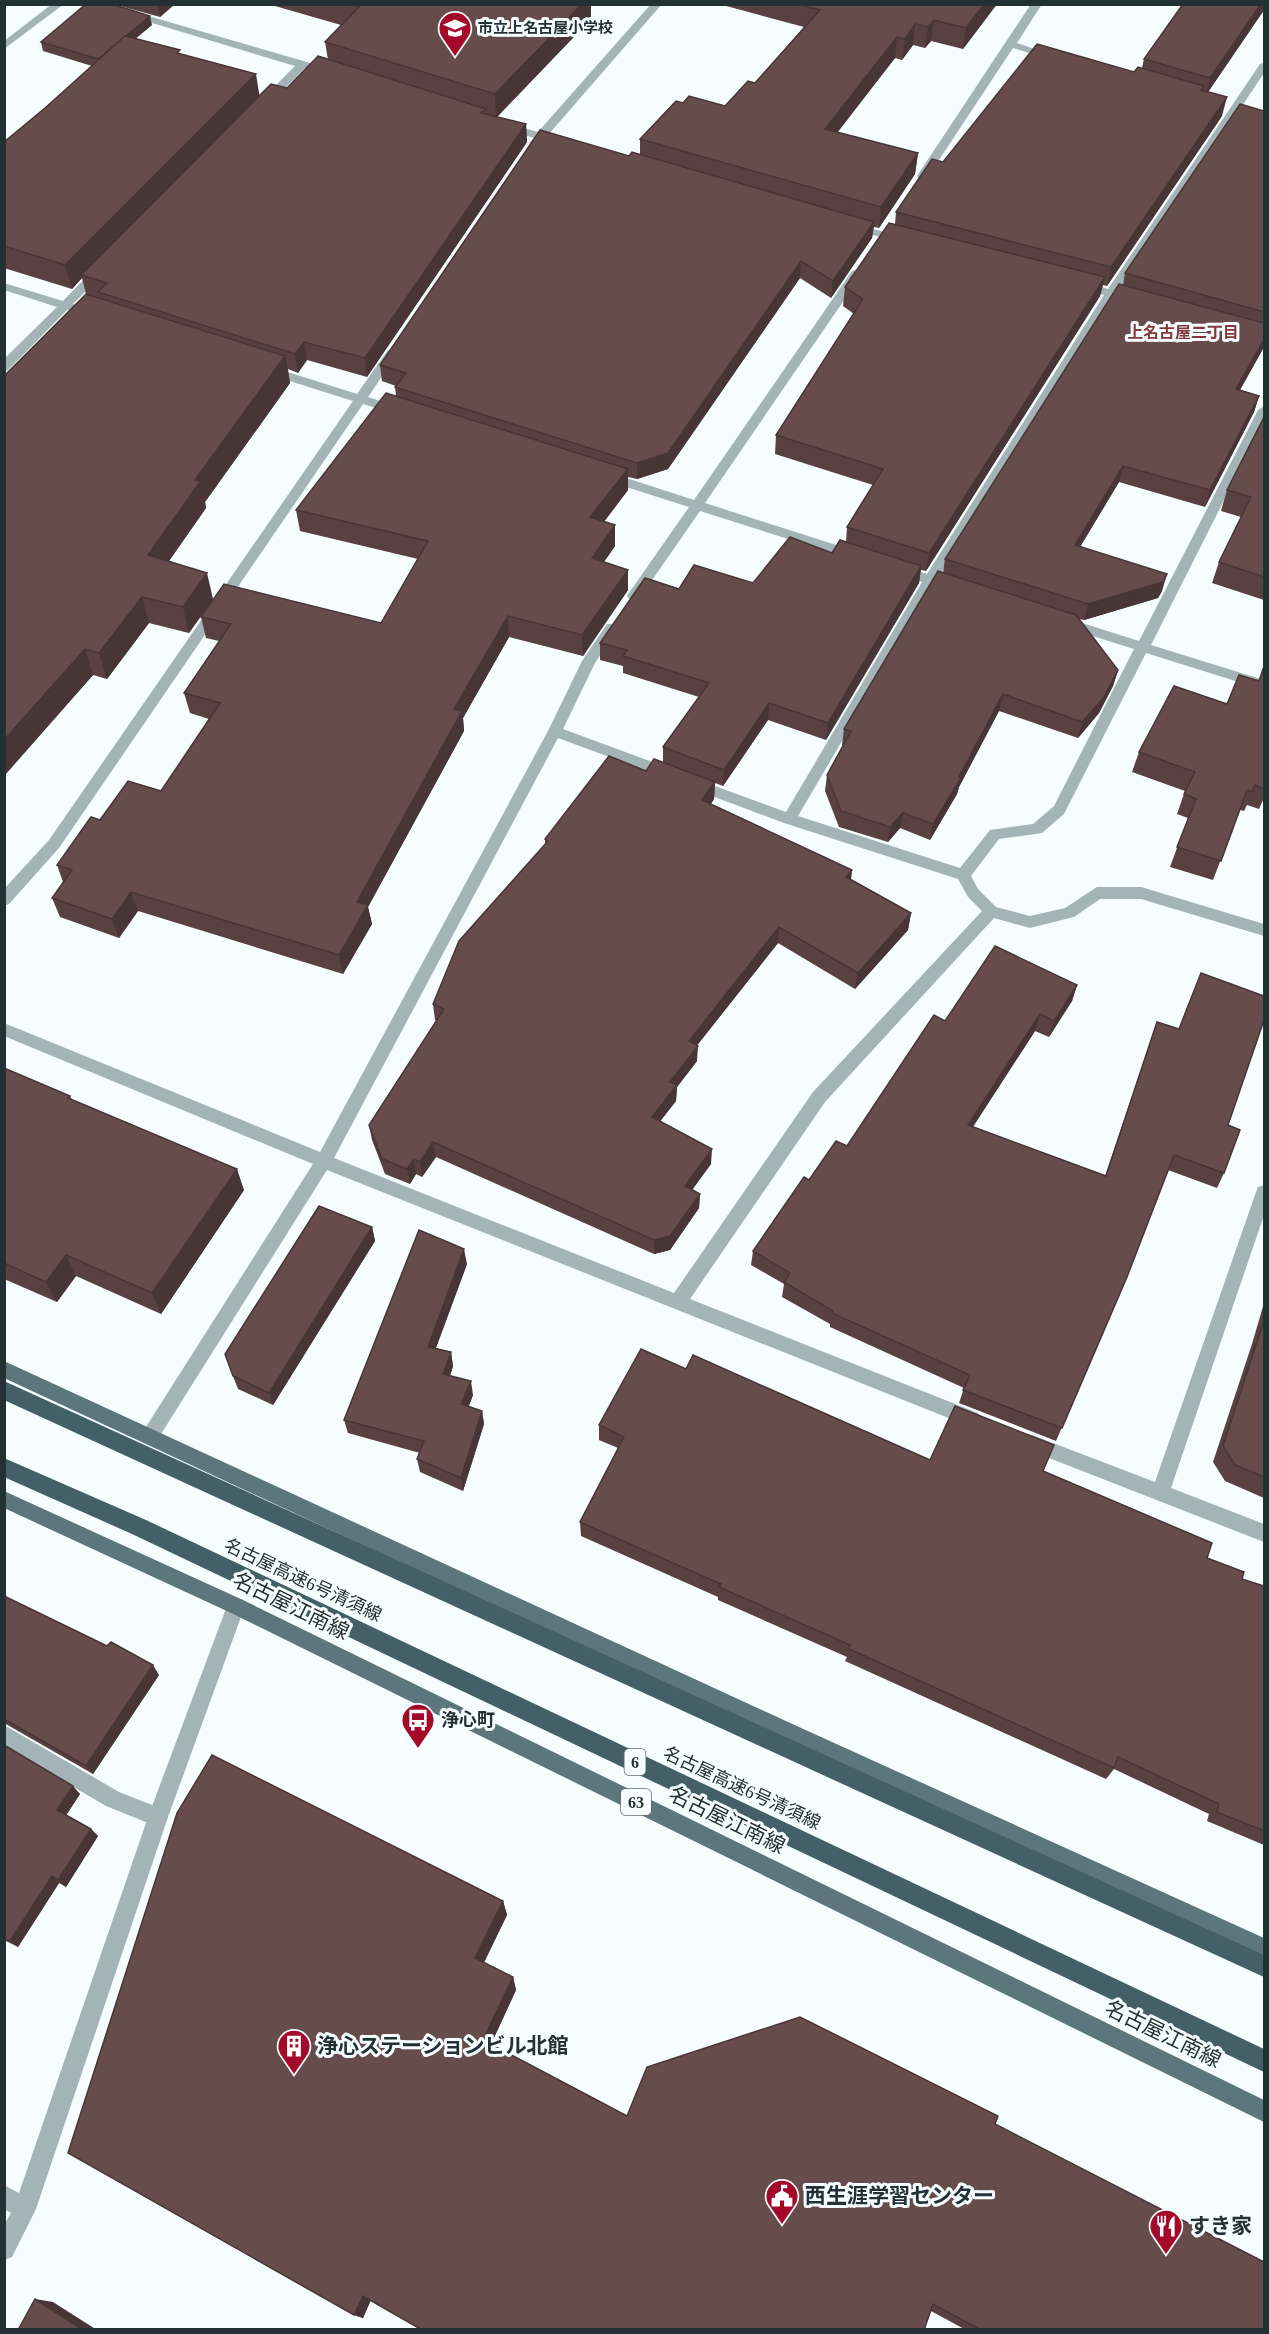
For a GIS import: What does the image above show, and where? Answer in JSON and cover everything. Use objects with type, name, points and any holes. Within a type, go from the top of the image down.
[{"type":"highway","points":[[4,1390],[1264,1966]]},
{"type":"highway","name":"名古屋高速6号清須線","points":[[4,1467],[139,1527],[1264,2061]]},
{"type":"main road","points":[[4,1369],[792,1734],[1264,1948]]},
{"type":"main road","name":"名古屋江南線","points":[[4,1499],[236,1606],[1264,2111]]},
{"type":"street","points":[[4,46],[59,4]]},
{"type":"street","points":[[94,4],[337,74]]},
{"type":"street","points":[[526,156],[539,136],[657,4]]},
{"type":"street","points":[[917,184],[1037,4]]},
{"type":"street","points":[[1010,45],[1067,61]]},
{"type":"street","points":[[254,114],[303,64]]},
{"type":"street","points":[[789,819],[930,580],[1111,293],[1264,66]]},
{"type":"street","points":[[494,123],[562,143]]},
{"type":"street","points":[[836,222],[918,243]]},
{"type":"street","points":[[150,1436],[324,1161],[555,731],[589,661],[864,263]]},
{"type":"street","points":[[4,367],[106,264]]},
{"type":"street","points":[[1065,281],[1144,302]]},
{"type":"street","points":[[4,286],[110,320]]},
{"type":"street","points":[[4,900],[54,844],[401,341]]},
{"type":"street","points":[[259,367],[406,413]]},
{"type":"street","points":[[963,875],[995,834],[1037,829],[1059,810],[1264,410]]},
{"type":"street","points":[[596,472],[864,558]]},
{"type":"street","points":[[886,565],[964,590]]},
{"type":"street","points":[[1053,619],[1264,685]]},
{"type":"street","points":[[555,731],[789,819],[963,875],[973,893],[991,910],[1030,922],[1069,913],[1097,893],[1141,893],[1264,930]]},
{"type":"street","points":[[676,1303],[819,1097],[991,910]]},
{"type":"street","points":[[4,1029],[676,1303],[984,1424]]},
{"type":"street","points":[[1161,1493],[1264,1192]]},
{"type":"street","points":[[1017,1437],[1264,1533]]},
{"type":"street","points":[[4,2248],[25,2209],[158,1817],[236,1606]]},
{"type":"street","points":[[4,1736],[113,1799],[158,1817]]},
{"type":"street","points":[[4,2196],[25,2209]]},
{"type":"building","points":[[86,4],[112,4],[150,16],[98,59],[41,42]]},
{"type":"building","points":[[350,4],[582,4],[495,94],[325,42],[359,7]]},
{"type":"building","points":[[798,4],[984,4],[966,28],[934,20],[928,27],[915,24],[905,39],[897,37],[825,129],[918,153],[881,207],[640,139],[676,101],[683,103],[689,96],[725,106],[748,81],[755,83],[820,10]]},
{"type":"building","points":[[1183,4],[1261,4],[1210,78],[1144,59]]},
{"type":"building","points":[[125,36],[180,50],[177,53],[256,74],[65,265],[4,246],[4,142]]},
{"type":"building","points":[[1037,44],[1134,72],[1138,67],[1204,86],[1201,90],[1227,97],[1111,267],[896,212],[932,159],[943,162]]},
{"type":"building","points":[[318,56],[486,109],[481,113],[526,124],[365,358],[304,342],[295,354],[98,292],[107,283],[81,275],[271,84],[287,88]]},
{"type":"building","points":[[1240,104],[1264,111],[1264,312],[1125,273]]},
{"type":"building","points":[[540,130],[629,156],[632,152],[874,222],[833,281],[801,261],[668,453],[637,463],[395,387],[406,373],[380,365]]},
{"type":"building","points":[[889,223],[1105,277],[929,553],[847,527],[883,469],[776,435],[863,299],[845,287]]},
{"type":"building","points":[[1119,284],[1264,323],[1264,339],[1236,389],[1259,396],[1210,490],[1123,466],[1075,545],[1167,574],[1163,582],[1088,604],[945,559]]},
{"type":"building","points":[[86,294],[285,356],[195,480],[200,482],[148,555],[207,573],[183,607],[142,597],[99,653],[85,649],[4,740],[4,376]]},
{"type":"building","points":[[386,393],[628,469],[590,517],[615,525],[592,558],[628,570],[582,635],[508,616],[454,709],[462,711],[357,902],[368,905],[339,955],[131,892],[112,919],[52,898],[72,870],[57,865],[91,817],[100,820],[128,781],[161,791],[220,703],[184,693],[231,624],[201,617],[224,584],[381,623],[428,541],[296,510]]},
{"type":"building","points":[[1264,417],[1264,577],[1219,562],[1251,497],[1227,490]]},
{"type":"building","points":[[790,537],[832,553],[840,540],[921,566],[828,723],[769,703],[724,770],[663,747],[709,683],[623,656],[627,650],[600,643],[645,578],[679,589],[694,565],[753,583]]},
{"type":"building","points":[[938,571],[1076,615],[1118,670],[1104,697],[1082,722],[1003,694],[959,777],[961,778],[933,824],[903,813],[890,827],[841,811],[827,775],[851,731],[844,729]]},
{"type":"building","points":[[1263,669],[1264,789],[1255,785],[1252,792],[1247,790],[1221,861],[1177,847],[1196,799],[1184,794],[1195,772],[1139,752],[1174,686],[1227,704],[1239,675],[1259,681]]},
{"type":"building","points":[[609,756],[646,771],[654,759],[715,782],[702,800],[852,870],[846,877],[911,913],[858,973],[779,927],[689,1041],[698,1046],[670,1082],[677,1085],[652,1117],[712,1149],[685,1186],[700,1194],[670,1236],[654,1240],[433,1142],[420,1162],[414,1159],[407,1169],[382,1159],[369,1125],[444,1009],[433,1004],[459,941],[548,841],[545,839]]},
{"type":"building","points":[[995,946],[1077,985],[1054,1021],[1040,1014],[968,1125],[1106,1176],[1157,1022],[1179,1029],[1201,973],[1264,996],[1264,1020],[1228,1125],[1240,1130],[1224,1173],[1174,1155],[1127,1277],[1062,1428],[963,1390],[970,1375],[832,1313],[833,1311],[784,1282],[790,1273],[753,1251],[804,1177],[809,1180],[836,1141],[847,1146],[934,1015],[945,1021]]},
{"type":"building","points":[[4,1068],[70,1096],[68,1098],[237,1169],[152,1293],[66,1255],[46,1282],[4,1263]]},
{"type":"building","points":[[319,1206],[372,1227],[269,1393],[233,1376],[225,1354]]},
{"type":"building","points":[[419,1230],[464,1249],[428,1347],[451,1352],[443,1374],[471,1381],[461,1404],[482,1411],[461,1478],[417,1459],[424,1441],[344,1420]]},
{"type":"building","points":[[1264,1320],[1264,1477],[1235,1465],[1223,1446]]},
{"type":"building","points":[[641,1349],[686,1369],[693,1355],[930,1460],[955,1406],[1054,1445],[1043,1471],[1212,1543],[1207,1558],[1244,1572],[1242,1579],[1264,1586],[1264,1831],[1217,1812],[1219,1804],[1118,1757],[1114,1768],[849,1649],[850,1645],[719,1587],[721,1584],[580,1522],[624,1437],[599,1425]]},
{"type":"building","points":[[4,1596],[107,1646],[111,1642],[153,1665],[86,1766],[4,1719]]},
{"type":"building","points":[[4,1745],[73,1786],[57,1810],[91,1829],[58,1880],[52,1876],[10,1941],[4,1938]]},
{"type":"building","points":[[212,1755],[503,1901],[475,1958],[513,1977],[483,2040],[627,2116],[647,2067],[800,2017],[998,2116],[995,2124],[1264,2262],[1264,2330],[981,2330],[933,2304],[924,2330],[422,2330],[363,2296],[354,2315],[68,2153],[177,1813]]},
{"type":"building","points":[[35,2299],[83,2330],[18,2330]]},
{"type":"place","name":"市立上名古屋小学校","points":[[455,57]]},
{"type":"place","name":"浄心町","points":[[418,1749]]},
{"type":"place","name":"浄心ステーションビル北館","points":[[294,2075]]},
{"type":"place","name":"西生涯学習センター","points":[[782,2225]]},
{"type":"place","name":"すき家","points":[[1166,2255]]},
{"type":"district","name":"上名古屋二丁目","points":[[1183,332]]}]
